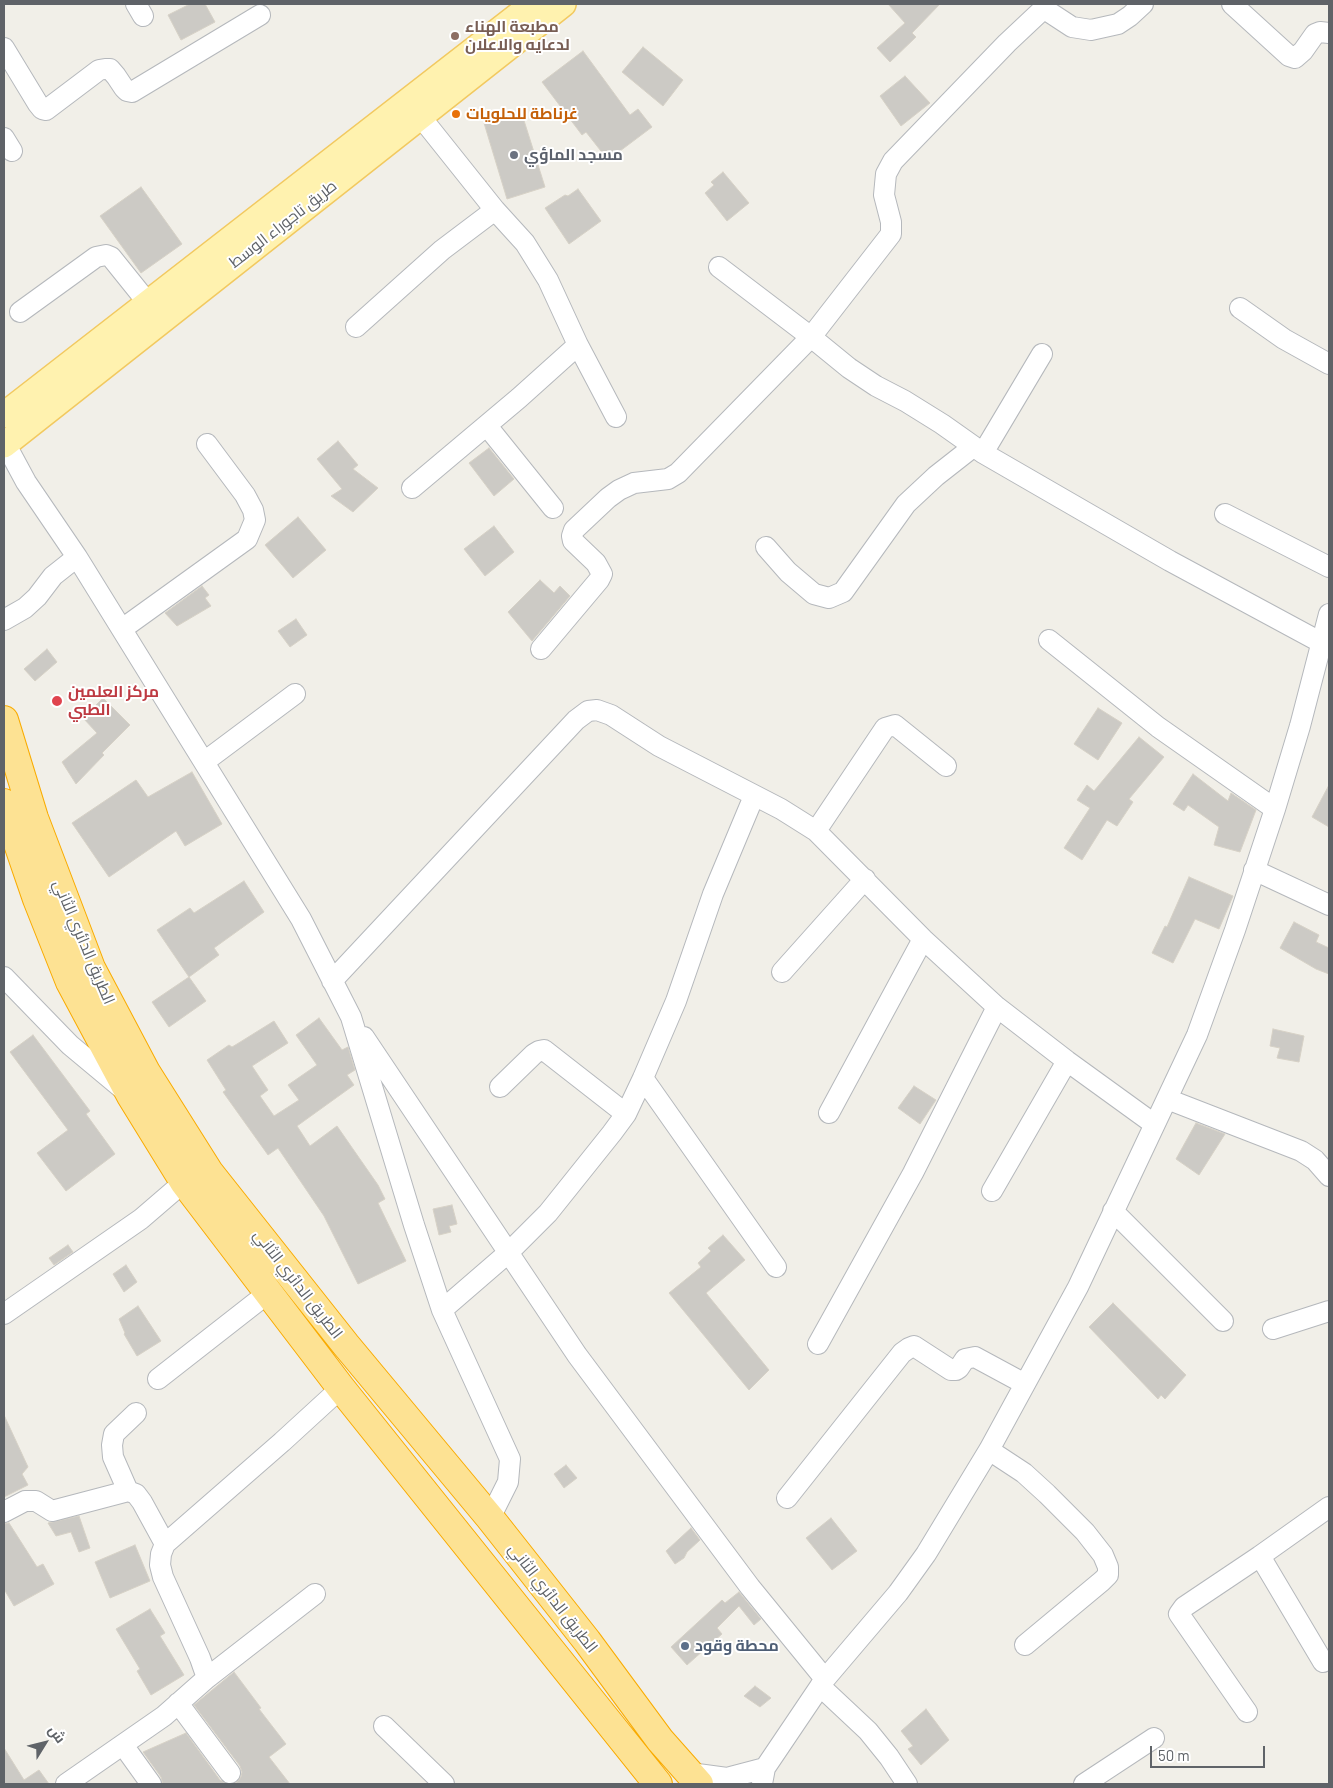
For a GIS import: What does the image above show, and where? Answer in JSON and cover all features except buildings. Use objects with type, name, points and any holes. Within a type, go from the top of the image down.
[{"type":"highway","name":"الطريق الدائري الثاني","points":[[4,720],[34,818],[92,968],[146,1072],[209,1172],[346,1345],[490,1518],[587,1641],[660,1740],[694,1779]]},
{"type":"highway","name":"الطريق الدائري الثاني","points":[[4,803],[37,899],[70,982],[131,1096],[184,1182],[341,1388],[658,1784]]},
{"type":"main road","name":"طريق تاجوراء الوسط","points":[[4,415],[148,303],[532,12],[563,4]]},
{"type":"main road","name":"طريق تاجوراء الوسط","points":[[4,444],[420,116],[532,12]]},
{"type":"street","points":[[541,649],[602,574],[596,563],[573,541],[574,530],[619,490],[634,484],[668,479],[678,473],[811,336],[891,234],[884,195],[886,174],[893,161],[1035,16],[1046,10],[1072,27],[1091,30],[1118,24],[1144,4]]},
{"type":"street","points":[[1232,4],[1289,56],[1295,58],[1303,51],[1315,34],[1320,32],[1329,33]]},
{"type":"street","points":[[4,48],[38,104],[42,109],[46,110],[99,70],[110,69],[124,88],[132,92],[260,15]]},
{"type":"street","points":[[420,116],[495,210],[525,243],[548,280],[578,345],[616,416]]},
{"type":"street","points":[[356,327],[442,250],[495,210]]},
{"type":"street","points":[[20,312],[96,257],[106,255],[111,258],[148,303]]},
{"type":"street","points":[[719,267],[811,336],[849,368],[942,424],[978,450],[1170,561],[1322,643]]},
{"type":"street","points":[[1240,308],[1284,339],[1329,364]]},
{"type":"street","points":[[412,488],[488,426],[578,345]]},
{"type":"street","points":[[766,547],[788,572],[814,594],[829,598],[843,592],[906,504],[936,476],[978,450],[1042,354]]},
{"type":"street","points":[[488,426],[554,508]]},
{"type":"street","points":[[4,444],[26,482],[77,557],[122,629],[300,919],[351,1017],[508,1253],[578,1355],[822,1683],[868,1731],[907,1784]]},
{"type":"street","points":[[122,629],[247,539],[250,533],[255,520],[253,510],[245,495],[207,444]]},
{"type":"street","points":[[1225,514],[1329,567]]},
{"type":"street","points":[[4,620],[25,608],[37,598],[53,576],[77,557]]},
{"type":"street","points":[[694,1779],[764,1776],[822,1683],[898,1593],[926,1554],[989,1450],[1026,1384],[1078,1287],[1197,1035],[1235,930],[1274,809],[1300,726],[1329,614]]},
{"type":"street","points":[[1049,640],[1158,727],[1274,809]]},
{"type":"street","points":[[204,762],[295,694]]},
{"type":"street","points":[[332,981],[576,720],[588,711],[597,710],[611,715],[659,746],[781,809],[816,831],[923,939],[997,1007],[1154,1124]]},
{"type":"street","points":[[816,831],[885,728],[895,724],[946,766]]},
{"type":"street","points":[[442,1310],[508,1253],[548,1213],[626,1114],[676,1001],[713,894],[754,796]]},
{"type":"street","points":[[1254,870],[1329,905]]},
{"type":"street","points":[[782,972],[864,879]]},
{"type":"street","points":[[829,1113],[923,939]]},
{"type":"street","points":[[4,977],[70,1045],[131,1096]]},
{"type":"street","points":[[818,1344],[913,1173],[997,1007]]},
{"type":"street","points":[[351,1017],[414,1225],[442,1310],[510,1458],[508,1482],[490,1518]]},
{"type":"street","points":[[500,1087],[534,1054],[544,1050],[626,1114]]},
{"type":"street","points":[[992,1191],[1067,1060]]},
{"type":"street","points":[[643,1078],[776,1267]]},
{"type":"street","points":[[1167,1099],[1301,1151],[1315,1160],[1329,1176]]},
{"type":"street","points":[[4,1314],[140,1219],[184,1182]]},
{"type":"street","points":[[1113,1211],[1223,1321]]},
{"type":"street","points":[[158,1379],[268,1293]]},
{"type":"street","points":[[1273,1329],[1329,1311]]},
{"type":"street","points":[[787,1498],[902,1353],[909,1348],[914,1346],[951,1370],[956,1370],[965,1359],[975,1356],[1026,1384]]},
{"type":"street","points":[[207,1678],[200,1658],[163,1577],[160,1566],[161,1554],[165,1544],[341,1388]]},
{"type":"street","points":[[128,1491],[113,1457],[112,1445],[114,1434],[136,1413]]},
{"type":"street","points":[[989,1450],[1024,1472],[1047,1494],[1085,1532],[1103,1555],[1108,1567],[1108,1575],[1102,1581],[1025,1645]]},
{"type":"street","points":[[4,1512],[24,1501],[36,1501],[52,1511],[128,1491],[136,1494],[142,1502],[165,1544]]},
{"type":"street","points":[[1247,1712],[1179,1614],[1184,1607],[1329,1507]]},
{"type":"street","points":[[1260,1556],[1323,1662]]},
{"type":"street","points":[[66,1784],[164,1716],[207,1678],[315,1594]]},
{"type":"street","points":[[178,1703],[230,1774]]},
{"type":"street","points":[[384,1726],[444,1784]]},
{"type":"street","points":[[1084,1784],[1154,1738]]},
{"type":"street","points":[[123,1745],[151,1784]]},
{"type":"place","name":"مطبعة الهناء لدعايه والاعلان","points":[[455,36]]},
{"type":"place","name":"غرناطة للحلويات","points":[[456,114]]},
{"type":"place","name":"مسجد الماؤي","points":[[514,155]]},
{"type":"place","name":"مركز العلمين الطبي","points":[[57,701]]},
{"type":"place","name":"محطة وقود","points":[[685,1646]]}]
